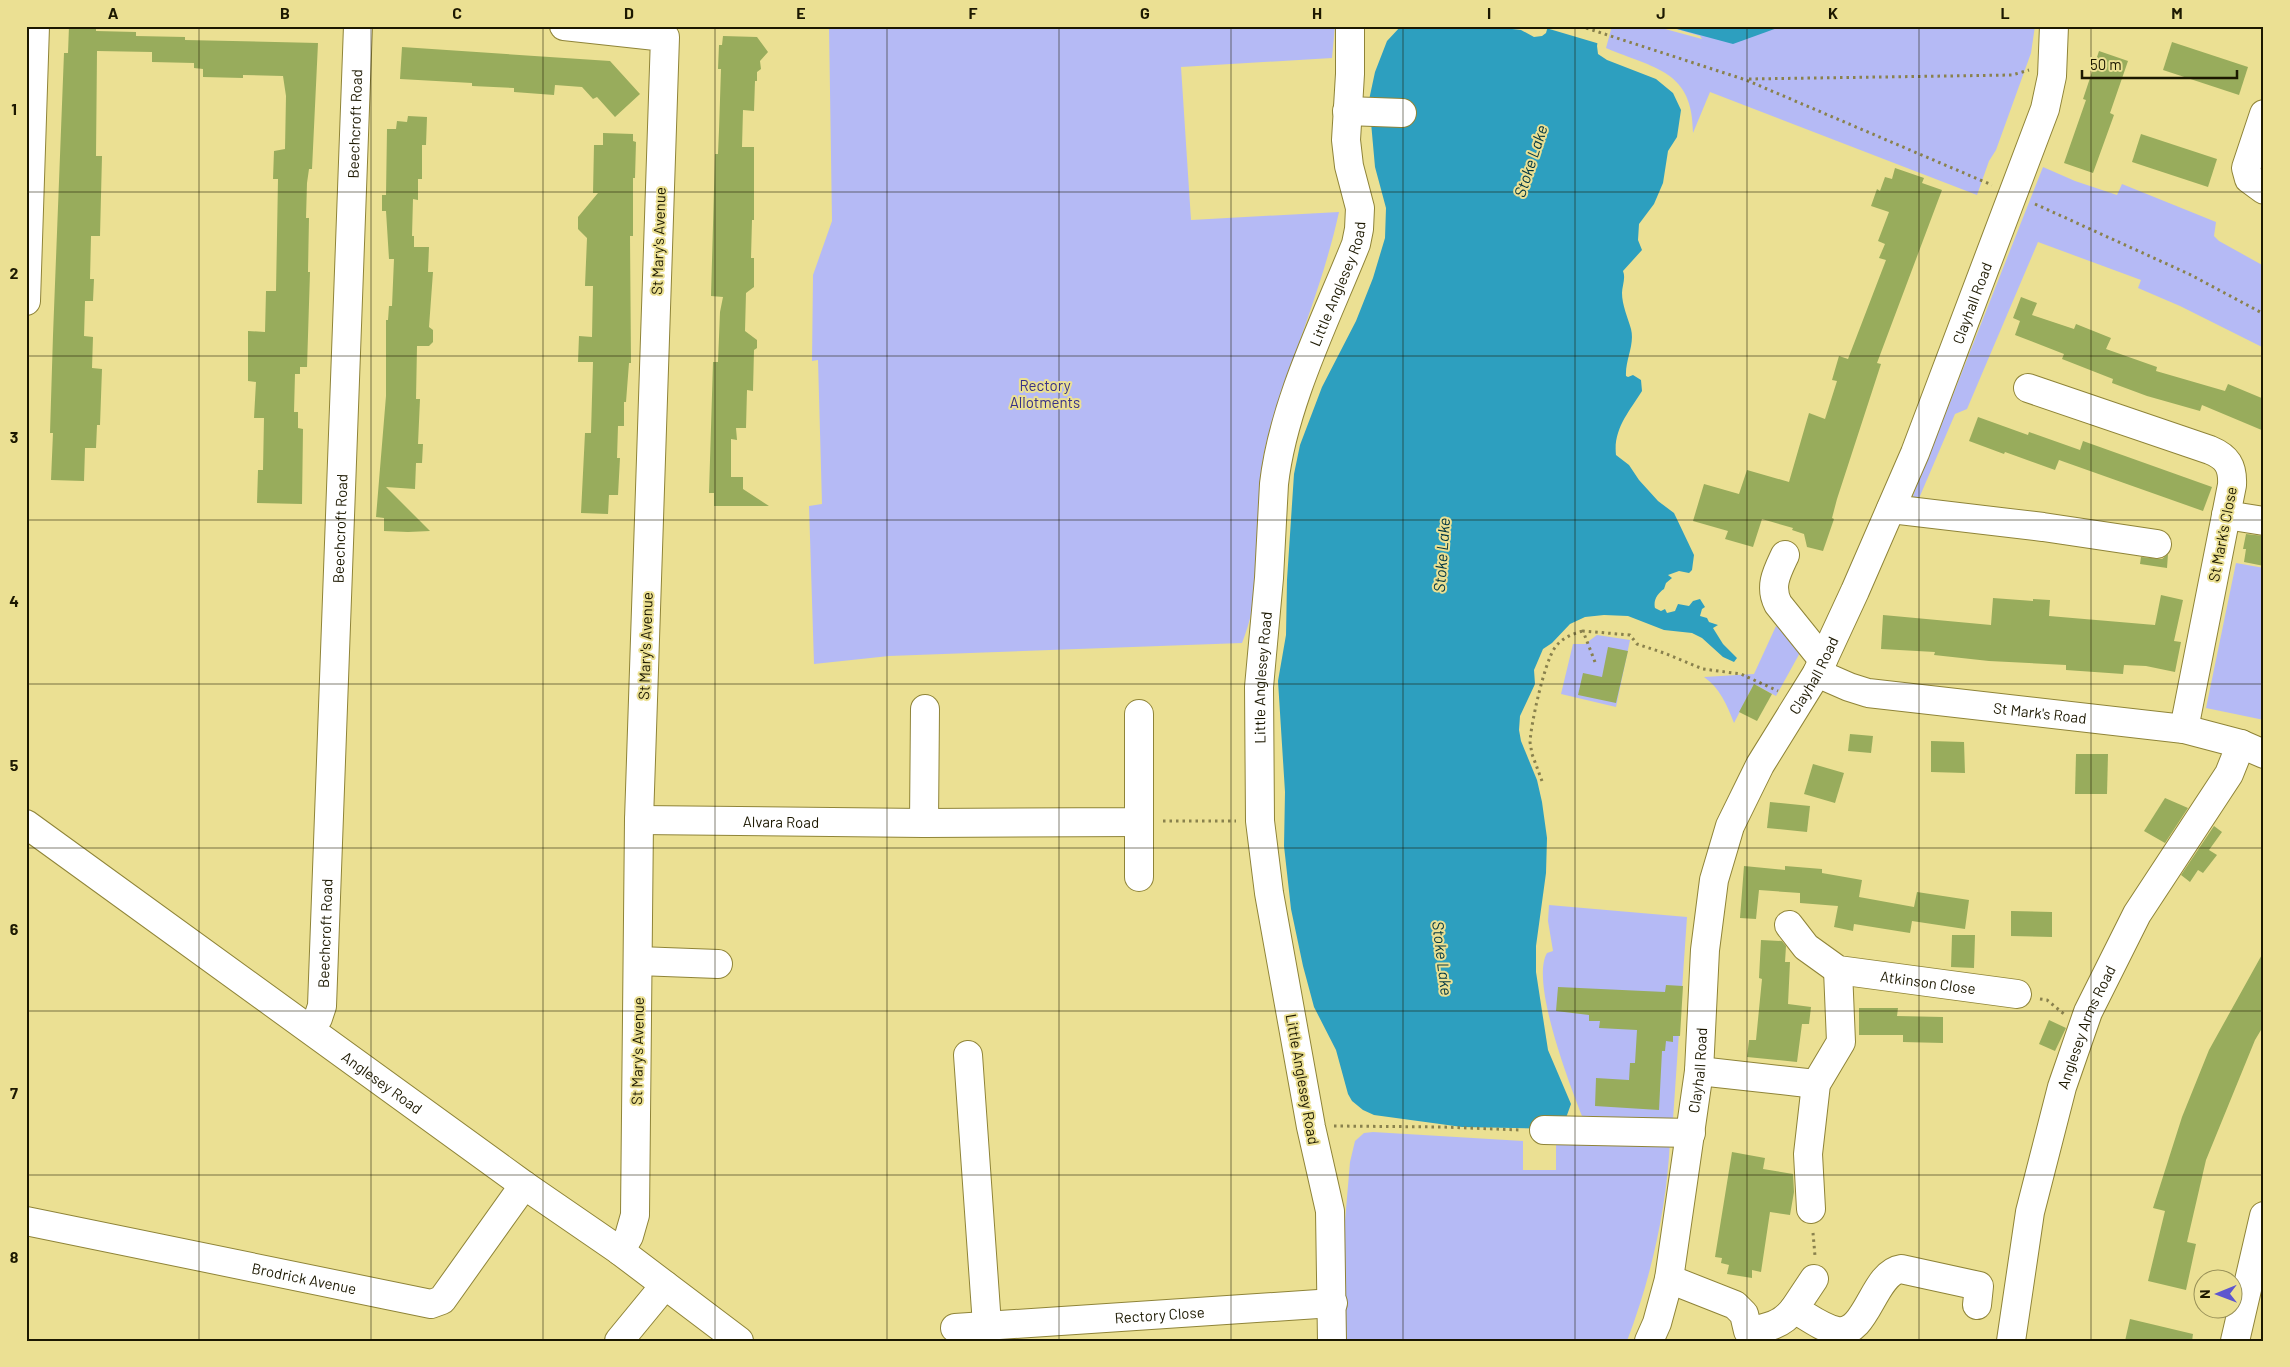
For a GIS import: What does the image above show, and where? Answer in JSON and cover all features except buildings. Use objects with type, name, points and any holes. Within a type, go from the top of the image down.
[{"type":"street","points":[[26,301],[35,26]]},
{"type":"street","name":"Beechcroft Road","points":[[310,1029],[318,1018],[322,1006],[358,26]]},
{"type":"street","name":"St Mary's Avenue","points":[[564,26],[665,37],[639,820],[634,1215],[629,1236],[620,1251]]},
{"type":"street","name":"Little Anglesey Road","points":[[1332,1341],[1333,1303],[1330,1211],[1311,1127],[1269,893],[1260,821],[1259,687],[1278,452],[1291,407],[1356,244],[1359,229],[1360,208],[1346,151],[1346,111],[1350,74],[1350,26]]},
{"type":"street","name":"Clayhall Road","points":[[1649,1341],[1669,1279],[1691,1133],[1698,1071],[1705,950],[1714,880],[1730,826],[1760,765],[1820,667],[1915,454],[2045,110],[2054,63],[2054,26]]},
{"type":"street","points":[[1346,111],[1402,113]]},
{"type":"street","points":[[2264,114],[2246,168],[2249,179],[2264,190]]},
{"type":"street","name":"St Mark's Close","points":[[2028,388],[2222,455],[2228,461],[2232,479],[2184,729]]},
{"type":"street","points":[[1891,509],[2043,527],[2157,544]]},
{"type":"street","points":[[2226,515],[2264,521]]},
{"type":"street","points":[[1785,555],[1774,579],[1774,596],[1820,667]]},
{"type":"street","name":"St Mark's Road","points":[[1820,667],[1849,687],[1868,693],[2184,729],[2252,749]]},
{"type":"street","points":[[924,709],[924,823]]},
{"type":"street","points":[[1139,714],[1139,877]]},
{"type":"street","name":"Anglesey Arms Road","points":[[2011,1341],[2030,1212],[2062,1087],[2088,1012],[2136,914],[2229,774],[2252,749]]},
{"type":"street","name":"Alvara Road","points":[[639,820],[924,823],[1139,822]]},
{"type":"street","name":"Anglesey Road","points":[[26,824],[524,1185],[620,1251],[739,1341]]},
{"type":"street","name":"Atkinson Close","points":[[1789,925],[1806,947],[1838,970],[2018,994]]},
{"type":"street","points":[[638,961],[718,964]]},
{"type":"street","points":[[1811,1209],[1808,1154],[1816,1084],[1841,1042],[1838,970]]},
{"type":"street","points":[[968,1054],[987,1325]]},
{"type":"street","points":[[1698,1071],[1816,1084]]},
{"type":"street","points":[[1544,1130],[1691,1133]]},
{"type":"street","name":"Brodrick Avenue","points":[[26,1221],[431,1304],[442,1300],[524,1185]]},
{"type":"street","points":[[2235,1341],[2264,1216]]},
{"type":"street","points":[[1794,1310],[1835,1330],[1849,1329],[1858,1321],[1889,1275],[1901,1269],[1978,1286],[1977,1305]]},
{"type":"street","points":[[1669,1279],[1735,1305],[1744,1314],[1748,1336],[1786,1319],[1814,1279]]},
{"type":"street","points":[[619,1341],[665,1285]]},
{"type":"street","name":"Rectory Close","points":[[955,1328],[1333,1303]]},
{"type":"path","points":[[1580,26],[1746,80],[2013,194],[2189,274],[2264,314]]},
{"type":"path","points":[[1746,80],[2012,75],[2054,63]]},
{"type":"path","points":[[1584,631],[1595,662]]},
{"type":"path","points":[[1542,781],[1532,754],[1530,742],[1545,673],[1554,648],[1565,638],[1584,631],[1630,635],[1637,644],[1712,672],[1741,674],[1751,677],[1799,701]]},
{"type":"path","points":[[1139,822],[1260,821]]},
{"type":"path","points":[[2018,994],[2047,1000],[2082,1028]]},
{"type":"path","points":[[1311,1127],[1373,1126],[1544,1130]]},
{"type":"path","points":[[1811,1209],[1815,1250],[1814,1279]]},
{"type":"green space","name":"Rectory Allotments","points":[[829,26],[1335,26],[1332,58],[1181,67],[1191,220],[1339,212],[1323,273],[1276,410],[1265,448],[1259,497],[1255,595],[1242,643],[889,656],[814,664],[809,506],[822,504],[818,360],[812,361],[813,275],[832,221]]},
{"type":"green space","points":[[1612,26],[1654,26],[1702,39],[1700,36],[1666,26],[2035,26],[2031,53],[1996,150],[1989,161],[1977,195],[1710,92],[1693,133],[1691,112],[1686,96],[1678,84],[1668,75],[1655,68],[1606,48]]},
{"type":"green space","points":[[2043,167],[2075,181],[2117,195],[2122,184],[2216,222],[2214,236],[2219,241],[2264,266],[2264,348],[2180,306],[2138,288],[2141,280],[2038,242],[1967,409],[1955,414],[1917,503],[1913,496]]},
{"type":"green space","points":[[2236,563],[2264,568],[2264,720],[2206,708]]},
{"type":"green space","points":[[1776,626],[1807,640],[1776,696],[1754,684],[1734,723],[1726,703],[1719,692],[1704,677],[1754,674]]},
{"type":"green space","points":[[1597,635],[1630,640],[1616,707],[1561,694],[1573,644],[1585,644]]},
{"type":"green space","points":[[1549,905],[1687,917],[1673,1119],[1582,1116],[1561,1058],[1547,1009],[1543,967],[1547,953],[1553,951],[1548,921]]},
{"type":"green space","points":[[1364,1133],[1523,1141],[1523,1170],[1556,1170],[1556,1141],[1670,1140],[1665,1191],[1656,1242],[1636,1317],[1627,1341],[1345,1341],[1345,1221],[1350,1162],[1355,1141]]},
{"type":"water","name":"Stoke Lake","points":[[1401,26],[1486,26],[1521,30],[1534,37],[1542,36],[1546,33],[1548,26],[1600,26],[1597,46],[1598,54],[1607,60],[1656,79],[1673,93],[1681,110],[1677,137],[1668,151],[1663,183],[1654,204],[1639,224],[1638,240],[1642,250],[1623,271],[1622,298],[1632,335],[1626,376],[1633,375],[1641,380],[1642,391],[1619,429],[1616,455],[1629,465],[1639,480],[1658,501],[1674,513],[1694,555],[1692,570],[1689,573],[1679,571],[1668,575],[1672,578],[1656,597],[1655,608],[1661,611],[1665,609],[1667,613],[1675,611],[1678,604],[1689,606],[1693,601],[1700,599],[1705,607],[1702,609],[1700,616],[1718,625],[1713,628],[1723,644],[1737,658],[1734,662],[1723,657],[1702,638],[1692,633],[1664,630],[1628,616],[1604,615],[1585,617],[1570,624],[1552,643],[1543,649],[1534,670],[1535,684],[1520,716],[1519,730],[1521,741],[1537,780],[1547,838],[1546,873],[1536,946],[1536,972],[1548,1050],[1571,1104],[1562,1129],[1462,1127],[1374,1115],[1363,1110],[1352,1101],[1348,1094],[1336,1050],[1314,1007],[1291,909],[1284,846],[1285,792],[1278,681],[1286,635],[1287,580],[1294,474],[1300,445],[1322,387],[1356,321],[1373,278],[1385,238],[1386,208],[1375,167],[1369,100],[1375,72],[1387,41]]},
{"type":"water","points":[[1666,26],[1783,26],[1733,44]]},
{"type":"pier","points":[[1546,26],[1603,26],[1600,44],[1546,28]]}]
